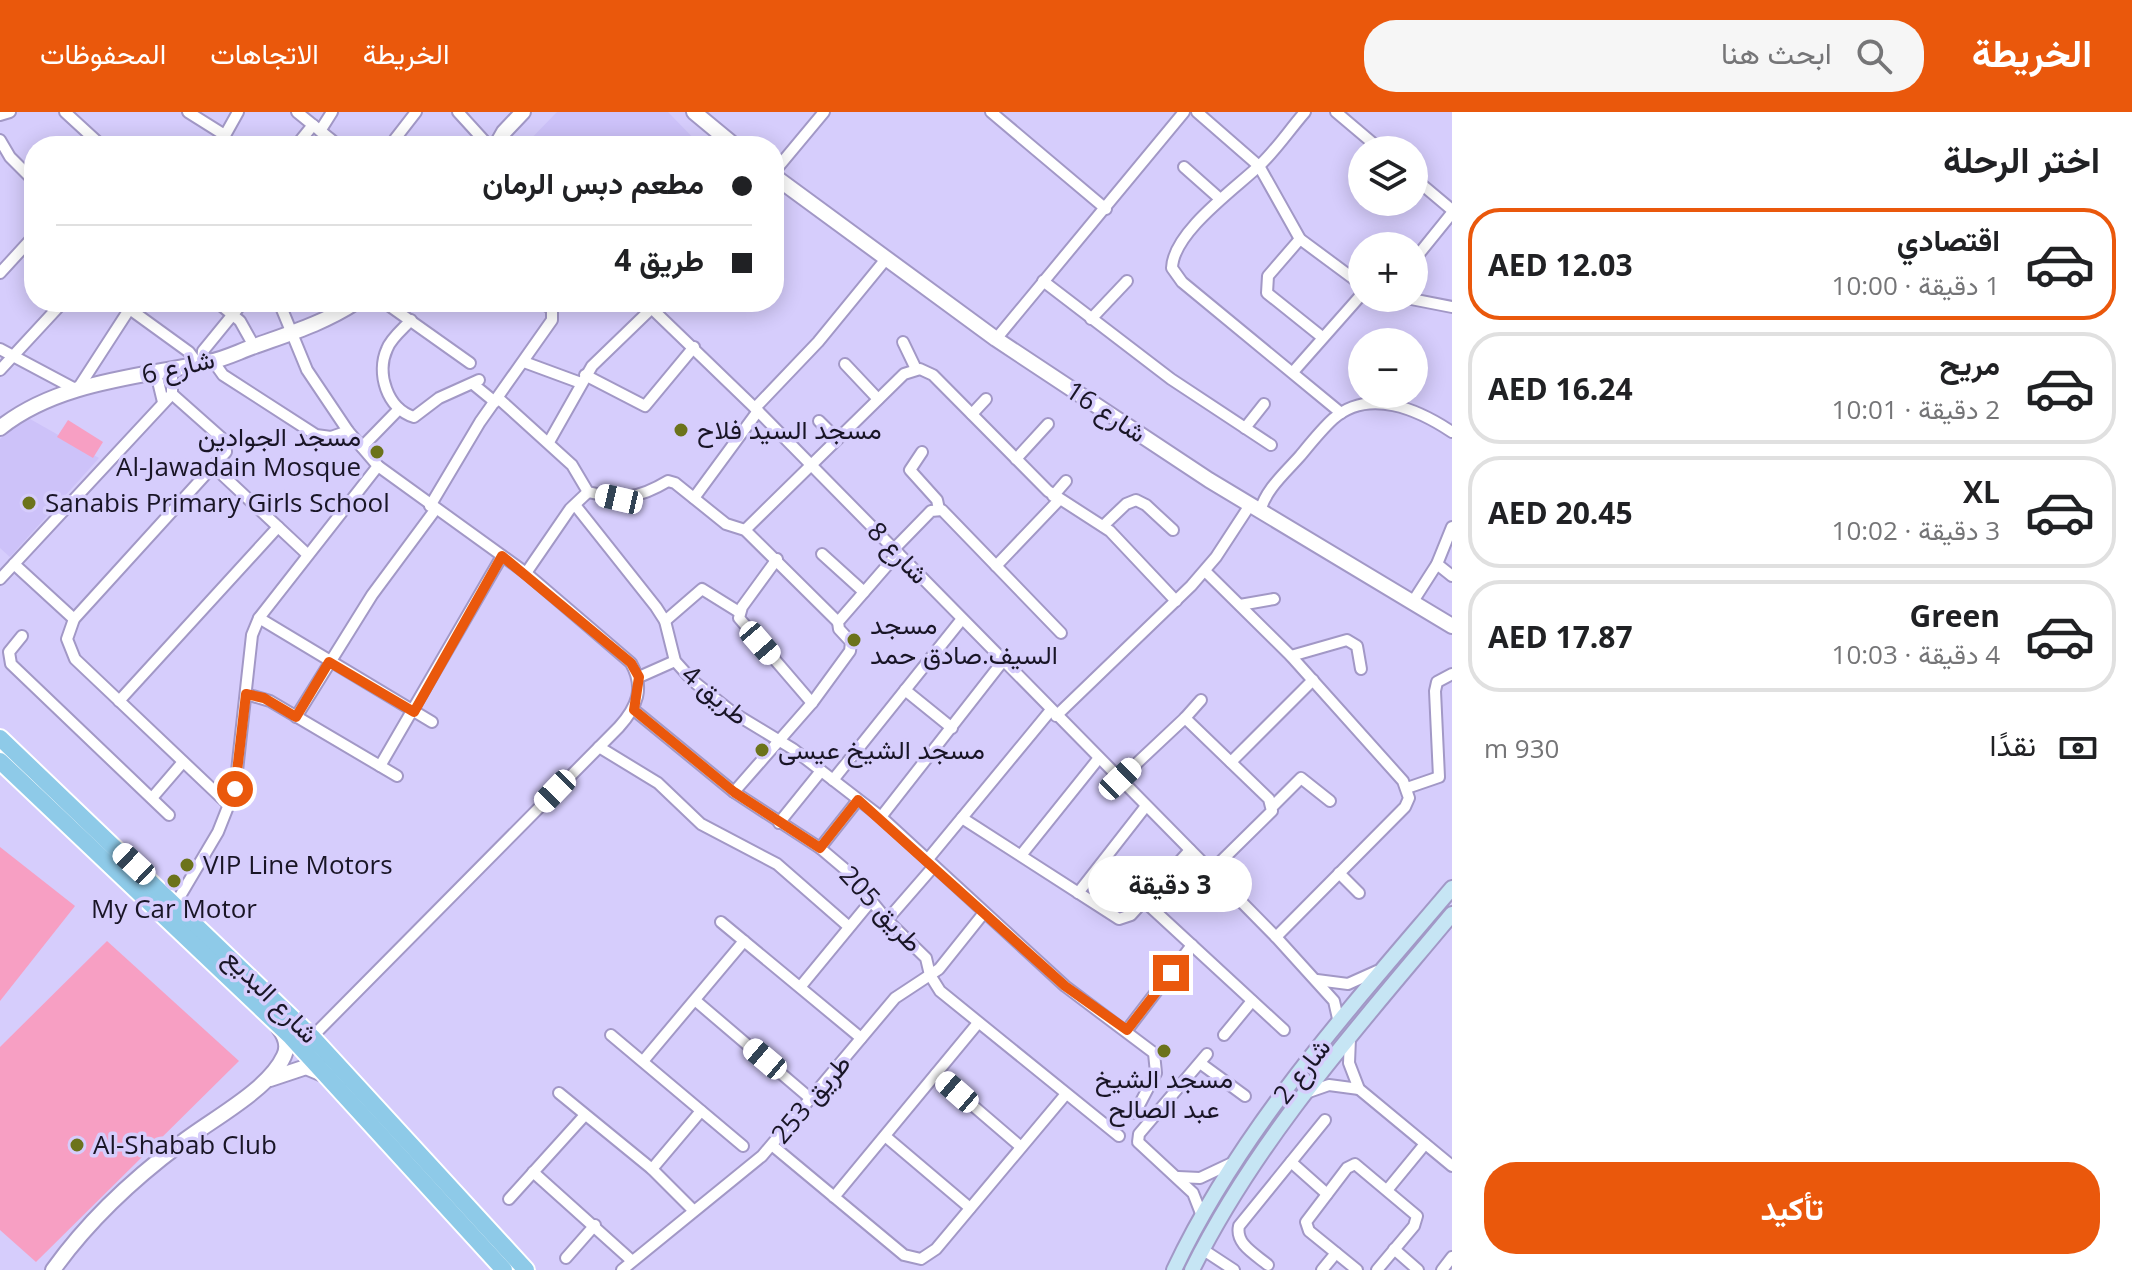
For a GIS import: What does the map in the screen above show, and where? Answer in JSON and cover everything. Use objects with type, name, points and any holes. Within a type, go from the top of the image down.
[{"type":"main road","name":"شارع البديع","points":[[0,738],[176,903],[312,1037],[526,1270]]},
{"type":"main road","name":"شارع البديع","points":[[0,761],[272,1018],[504,1270]]},
{"type":"main road","name":"شارع 2","points":[[1174,1270],[1202,1216],[1237,1160],[1339,1025],[1452,888]]},
{"type":"main road","name":"شارع 2","points":[[1192,1270],[1245,1176],[1301,1096],[1452,914]]},
{"type":"street","points":[[65,112],[91,136]]},
{"type":"street","points":[[188,112],[223,134],[238,112]]},
{"type":"street","points":[[297,112],[326,136]]},
{"type":"street","points":[[307,136],[332,112]]},
{"type":"street","points":[[397,136],[416,112]]},
{"type":"street","points":[[458,112],[480,136]]},
{"type":"street","points":[[502,136],[523,112]]},
{"type":"street","points":[[694,112],[723,136]]},
{"type":"street","points":[[784,162],[824,112]]},
{"type":"street","points":[[991,112],[1106,209]]},
{"type":"street","points":[[996,339],[1184,112]]},
{"type":"street","points":[[1197,112],[1259,166],[1300,239],[1348,275]]},
{"type":"street","points":[[1305,112],[1259,166],[1219,198],[1173,257],[1172,268],[1182,282],[1341,413]]},
{"type":"street","points":[[1336,112],[1364,136]]},
{"type":"street","points":[[0,140],[24,172]]},
{"type":"street","points":[[1184,167],[1219,198]]},
{"type":"street","name":"شارع 16","points":[[784,182],[996,339],[1255,508],[1452,626]]},
{"type":"street","points":[[1428,191],[1452,212],[1428,242]]},
{"type":"street","points":[[1300,239],[1268,276],[1267,293],[1322,337]]},
{"type":"street","points":[[0,273],[24,247]]},
{"type":"street","points":[[694,498],[756,409],[818,342],[886,259]]},
{"type":"street","points":[[1043,281],[1171,379],[1271,445]]},
{"type":"street","points":[[1091,319],[1127,281]]},
{"type":"street","points":[[1428,302],[1452,307]]},
{"type":"street","points":[[1293,372],[1348,309]]},
{"type":"street","points":[[0,370],[54,312]]},
{"type":"street","points":[[0,349],[77,390],[127,312]]},
{"type":"street","points":[[140,312],[189,352],[316,435],[331,437],[348,431]]},
{"type":"street","points":[[229,312],[246,329],[254,346]]},
{"type":"street","points":[[205,363],[203,351],[235,312]]},
{"type":"street","points":[[284,312],[307,370],[348,431],[378,466],[526,573],[631,663],[639,677],[634,710],[312,1037]]},
{"type":"street","name":"شارع 6","points":[[0,428],[23,409],[77,390],[205,363],[308,330],[339,312]]},
{"type":"street","points":[[399,312],[470,363]]},
{"type":"street","points":[[296,717],[372,595],[432,508],[497,400],[546,329],[553,312]]},
{"type":"street","points":[[549,442],[583,379],[642,312]]},
{"type":"street","name":"شارع 8","points":[[656,312],[811,464],[1276,937],[1334,1001],[1339,1025]]},
{"type":"street","points":[[411,320],[385,351],[385,388],[399,409],[414,417],[439,398],[476,382],[549,442],[572,465],[588,492],[619,499],[637,498],[668,481],[726,524],[745,530],[838,622],[839,629],[851,642],[851,649],[812,703],[734,792]]},
{"type":"street","points":[[903,342],[916,369]]},
{"type":"street","points":[[524,362],[583,379],[645,406],[694,347]]},
{"type":"street","points":[[845,364],[878,399]]},
{"type":"street","points":[[0,579],[8,565],[168,398],[172,369]]},
{"type":"street","points":[[745,530],[904,374],[916,369],[929,372],[1056,498],[1103,526],[1176,601]]},
{"type":"street","points":[[156,373],[168,398],[225,441],[226,452],[74,619],[67,639],[72,655],[229,805]]},
{"type":"street","points":[[972,414],[986,399]]},
{"type":"street","points":[[1245,428],[1264,404]]},
{"type":"street","points":[[887,920],[962,818],[1053,713],[1205,571],[1271,488],[1341,413],[1357,407],[1398,404],[1417,410],[1452,432]]},
{"type":"street","points":[[362,447],[399,409]]},
{"type":"street","points":[[819,421],[837,439]]},
{"type":"street","points":[[1016,459],[1048,424]]},
{"type":"street","points":[[922,452],[910,470],[937,500],[939,509],[1061,633]]},
{"type":"street","points":[[176,903],[218,832],[229,805],[237,774],[252,635],[259,618],[378,466]]},
{"type":"street","points":[[214,467],[307,554]]},
{"type":"street","points":[[996,566],[1056,498],[1066,481]]},
{"type":"street","points":[[526,573],[575,505],[588,492]]},
{"type":"street","points":[[1103,526],[1126,504],[1136,500],[1173,530]]},
{"type":"street","points":[[575,505],[665,621],[675,661],[639,677]]},
{"type":"street","points":[[838,622],[929,513],[939,509]]},
{"type":"street","points":[[119,701],[278,527]]},
{"type":"street","points":[[1412,603],[1437,564],[1452,527]]},
{"type":"street","points":[[822,554],[864,592]]},
{"type":"street","points":[[380,766],[502,556]]},
{"type":"street","points":[[739,612],[777,559]]},
{"type":"street","points":[[1437,564],[1452,576]]},
{"type":"street","points":[[8,565],[74,619]]},
{"type":"street","points":[[1205,571],[1313,680],[1407,788],[1409,798],[1405,807],[1276,937]]},
{"type":"street","points":[[665,621],[702,589],[739,612],[742,624],[812,703]]},
{"type":"street","points":[[1240,605],[1274,599]]},
{"type":"street","points":[[259,618],[432,722]]},
{"type":"street","points":[[833,780],[962,619]]},
{"type":"street","points":[[22,636],[9,652],[11,664],[169,815]]},
{"type":"street","points":[[1291,656],[1318,646],[1352,641],[1357,646],[1361,669]]},
{"type":"street","name":"طريق 4","points":[[675,661],[693,681],[732,712],[821,771],[881,817],[983,914],[1065,986],[1154,1053],[1158,1064],[1135,1113]]},
{"type":"street","points":[[881,817],[1003,661]]},
{"type":"street","points":[[1407,788],[1439,777],[1435,691],[1437,682],[1452,674]]},
{"type":"street","points":[[1231,762],[1313,680]]},
{"type":"street","points":[[905,690],[952,728]]},
{"type":"street","points":[[246,694],[264,698],[397,776]]},
{"type":"street","points":[[1120,779],[1201,700]]},
{"type":"street","name":"طريق 205","points":[[634,710],[734,792],[820,848],[846,870],[887,920],[926,958],[930,975],[940,991],[1119,1136]]},
{"type":"street","points":[[1185,718],[1273,806]]},
{"type":"street","points":[[599,747],[664,788],[701,824],[777,864],[848,926]]},
{"type":"street","points":[[1022,854],[1099,758]]},
{"type":"street","points":[[152,798],[183,762]]},
{"type":"street","points":[[779,823],[821,771]]},
{"type":"street","points":[[1211,871],[1301,778],[1330,801]]},
{"type":"street","points":[[820,848],[858,800]]},
{"type":"street","points":[[1078,893],[1146,806]]},
{"type":"street","points":[[962,818],[1022,854],[1114,917],[1126,919],[1190,850]]},
{"type":"street","points":[[1339,873],[1359,893]]},
{"type":"street","points":[[801,986],[871,901]]},
{"type":"street","points":[[1144,901],[1284,1030]]},
{"type":"street","name":"طريق 253","points":[[622,1270],[773,1146],[901,992],[930,975],[950,957],[983,914]]},
{"type":"street","points":[[721,922],[861,1038]]},
{"type":"street","points":[[644,1060],[744,941]]},
{"type":"street","points":[[1127,1030],[1192,945]]},
{"type":"street","points":[[1315,979],[1348,984],[1386,966]]},
{"type":"street","points":[[696,1001],[811,1099]]},
{"type":"street","points":[[1224,1035],[1252,1001]]},
{"type":"street","points":[[266,1080],[286,1048],[283,1033],[272,1018]]},
{"type":"street","points":[[834,1197],[978,1023]]},
{"type":"street","points":[[611,1035],[743,1146]]},
{"type":"street","points":[[1350,1036],[1349,1063],[1359,1089],[1450,1161]]},
{"type":"street","points":[[1202,1216],[1193,1193],[1138,1142],[1139,1134],[1204,1058],[1245,1096]]},
{"type":"street","points":[[53,1270],[95,1218],[140,1177],[266,1080],[306,1067],[328,1077]]},
{"type":"street","points":[[936,1074],[1021,1147]]},
{"type":"street","points":[[1301,1096],[1329,1085],[1359,1089]]},
{"type":"street","points":[[559,1093],[652,1169],[693,1210]]},
{"type":"street","points":[[773,1146],[913,1259],[930,1256],[1066,1094]]},
{"type":"street","points":[[652,1169],[701,1111]]},
{"type":"street","points":[[509,1199],[585,1115]]},
{"type":"street","points":[[1268,1265],[1242,1243],[1237,1230],[1325,1120]]},
{"type":"street","points":[[885,1136],[970,1208]]},
{"type":"street","points":[[1388,1189],[1425,1144]]},
{"type":"street","points":[[1176,1177],[1200,1178],[1237,1160]]},
{"type":"street","points":[[1291,1162],[1327,1194]]},
{"type":"street","points":[[1357,1270],[1306,1226],[1308,1217],[1347,1168],[1355,1164],[1414,1211],[1417,1219],[1377,1270]]},
{"type":"street","points":[[533,1172],[631,1260]]},
{"type":"street","points":[[566,1258],[595,1225]]},
{"type":"street","points":[[1202,1249],[1234,1270]]},
{"type":"street","points":[[1394,1249],[1418,1270]]},
{"type":"street","points":[[1322,1270],[1336,1253]]},
{"type":"street","points":[[1442,1270],[1452,1257]]},
{"type":"shaded area","points":[[557,112],[668,112],[691,136],[534,136]]},
{"type":"shaded area","name":"Sanabis Primary Girls School","points":[[23,415],[99,458],[10,557],[0,548],[0,439]]},
{"type":"shaded area","points":[[68,420],[103,442],[93,458],[57,437]]},
{"type":"shaded area","points":[[0,847],[75,906],[0,1001]]},
{"type":"shaded area","name":"Al-Shabab Club","points":[[107,941],[239,1061],[36,1262],[0,1230],[0,1047]]},
{"type":"place","name":"مسجد السيد فلاح","points":[[681,430]]},
{"type":"place","name":"مسجد الجوادين Al-Jawadain Mosque","points":[[377,452]]},
{"type":"place","name":"Sanabis Primary Girls School","points":[[29,503]]},
{"type":"place","name":"مسجد السيف.صادق حمد","points":[[854,640]]},
{"type":"place","name":"مسجد الشيخ عيسى","points":[[762,750]]},
{"type":"place","name":"VIP Line Motors","points":[[187,865]]},
{"type":"place","name":"My Car Motor","points":[[174,881]]},
{"type":"place","name":"مسجد الشيخ عبد الصالح","points":[[1164,1051]]},
{"type":"place","name":"Al-Shabab Club","points":[[77,1145]]},
{"type":"route","points":[[235,789],[246,694],[264,698],[296,717],[329,662],[414,712],[502,556],[631,663],[639,677],[634,710],[734,792],[779,823],[820,848],[858,800],[928,859],[983,914],[1065,986],[1127,1030],[1171,973]]}]
